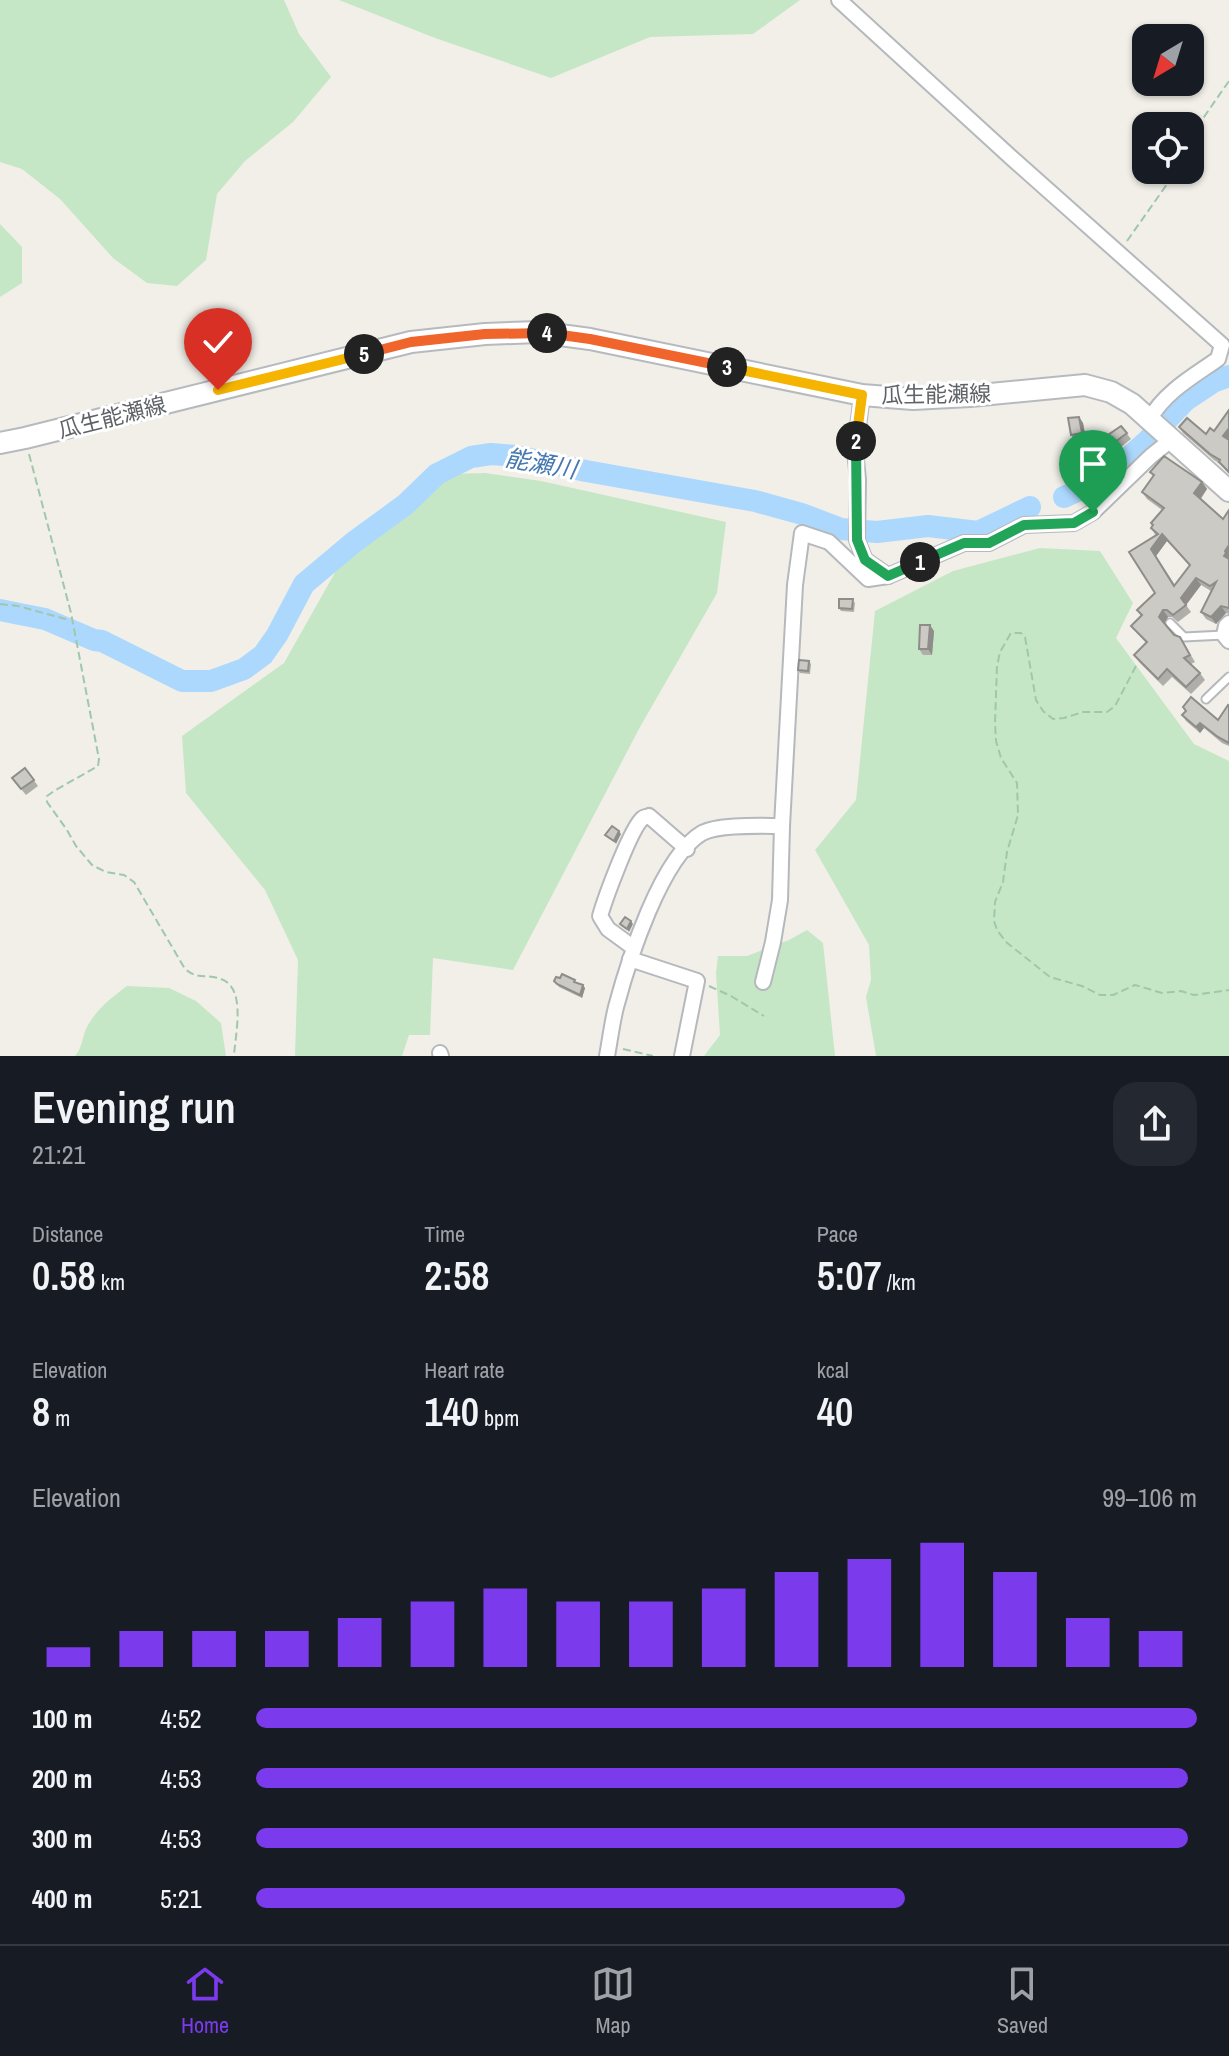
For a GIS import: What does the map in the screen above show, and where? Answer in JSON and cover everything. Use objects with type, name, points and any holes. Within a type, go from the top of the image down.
[{"type":"main road","name":"瓜生能瀬線","points":[[0,443],[411,342],[538,332],[590,339],[862,395],[927,399],[1085,385],[1111,392],[1132,404],[1229,491]]},
{"type":"street","points":[[839,0],[1222,345],[1218,359],[1174,390],[1149,420]]},
{"type":"street","points":[[862,395],[855,450],[857,540],[865,560],[888,576]]},
{"type":"street","points":[[763,982],[780,900],[795,585],[802,533],[829,542],[868,579],[888,576],[964,543],[989,543],[1024,525],[1074,523],[1093,512],[1171,440]]},
{"type":"street","points":[[682,1056],[697,981],[632,954],[600,916],[628,842],[641,819],[649,816],[687,849]]},
{"type":"street","points":[[608,1051],[615,1010],[632,954],[674,862],[704,832],[739,826],[782,826]]},
{"type":"lane","points":[[1170,623],[1184,637],[1227,633]]},
{"type":"lane","points":[[1206,699],[1229,677]]},
{"type":"path","points":[[1204,117],[1229,81]]},
{"type":"path","points":[[1118,254],[1167,184]]},
{"type":"path","points":[[25,438],[73,627],[99,759],[98,766],[54,791],[47,796],[47,802],[92,865],[106,872],[124,875],[134,882],[185,969],[194,976],[223,979],[234,989],[239,1006],[234,1056]]},
{"type":"path","points":[[0,604],[71,621]]},
{"type":"path","points":[[1136,666],[1115,706],[1107,712],[1083,712],[1053,719],[1036,700],[1025,637],[1021,633],[1011,633],[1005,642],[997,666],[996,741],[1001,758],[1017,783],[1018,815],[1007,852],[1003,882],[995,902],[994,921],[1006,942],[1050,977],[1100,995],[1113,995],[1135,985],[1162,993],[1181,991],[1194,995],[1229,990]]},
{"type":"path","points":[[697,981],[731,996],[764,1016]]},
{"type":"path","points":[[608,1051],[653,1056]]},
{"type":"green space","points":[[0,0],[284,0],[299,34],[331,77],[293,122],[245,161],[217,194],[206,260],[177,286],[147,283],[113,258],[60,199],[22,169],[0,162]]},
{"type":"green space","points":[[339,0],[800,0],[753,34],[650,37],[551,78],[435,38]]},
{"type":"green space","points":[[0,224],[22,247],[22,283],[0,297]]},
{"type":"green space","points":[[485,473],[541,481],[726,522],[717,593],[640,727],[513,970],[433,958],[430,1035],[409,1035],[402,1056],[295,1056],[298,960],[265,890],[186,793],[182,736],[284,663],[350,546],[446,474]]},
{"type":"green space","points":[[1040,548],[1100,551],[1133,603],[1116,638],[1194,744],[1229,761],[1229,1056],[876,1056],[866,997],[871,980],[869,945],[815,850],[856,800],[875,611],[953,571]]},
{"type":"green space","points":[[807,930],[823,943],[835,1056],[704,1056],[720,1035],[716,973],[718,956],[747,956]]},
{"type":"green space","points":[[127,986],[169,988],[196,1001],[221,1023],[226,1056],[75,1056],[92,1019]]},
{"type":"building","points":[[1229,410],[1229,428],[1223,436],[1229,440],[1229,472],[1220,460],[1179,427],[1187,418],[1206,434],[1210,428],[1214,431]]},
{"type":"building","points":[[1079,417],[1082,433],[1071,435],[1068,418]]},
{"type":"building","points":[[1121,426],[1127,433],[1111,445],[1105,437]]},
{"type":"building","points":[[1164,456],[1202,482],[1194,493],[1223,519],[1229,510],[1229,545],[1224,556],[1229,559],[1229,608],[1221,606],[1211,617],[1201,612],[1216,582],[1210,586],[1196,578],[1181,598],[1186,605],[1173,615],[1163,610],[1159,617],[1174,635],[1180,637],[1190,655],[1184,658],[1200,673],[1186,687],[1167,669],[1158,679],[1134,655],[1147,642],[1131,626],[1142,615],[1137,610],[1155,593],[1129,552],[1158,534],[1151,528],[1151,523],[1164,508],[1142,492],[1154,475],[1150,472]],"holes":[[[1162,534],[1190,565],[1174,586],[1151,549]]]},
{"type":"building","points":[[839,599],[853,599],[852,609],[839,608]]},
{"type":"building","points":[[920,625],[930,625],[928,649],[919,649]]},
{"type":"building","points":[[799,660],[809,661],[808,671],[798,670]]},
{"type":"building","points":[[1191,697],[1218,720],[1229,706],[1229,743],[1200,723],[1196,727],[1182,715],[1186,711],[1183,707]]},
{"type":"building","points":[[25,768],[34,780],[21,789],[12,778]]},
{"type":"building","points":[[612,826],[619,831],[614,841],[605,835]]},
{"type":"building","points":[[625,917],[631,921],[627,929],[620,924]]},
{"type":"building","points":[[562,974],[583,985],[580,995],[554,981]]},
{"type":"waterway","name":"能瀬川","points":[[1064,497],[1105,478],[1146,442],[1186,400],[1213,382],[1229,376]]},
{"type":"waterway","name":"能瀬川","points":[[0,610],[45,619],[102,641],[182,681],[211,681],[244,669],[263,655],[304,584],[406,504],[437,474],[471,457],[491,454],[516,456],[755,501],[841,529],[877,532],[928,526],[978,532],[1030,507]]},
{"type":"route","points":[[218,390],[411,342],[538,332],[590,339],[862,395],[855,450],[857,540],[865,560],[888,576],[964,543],[989,543],[1024,525],[1074,523],[1093,512]]}]
